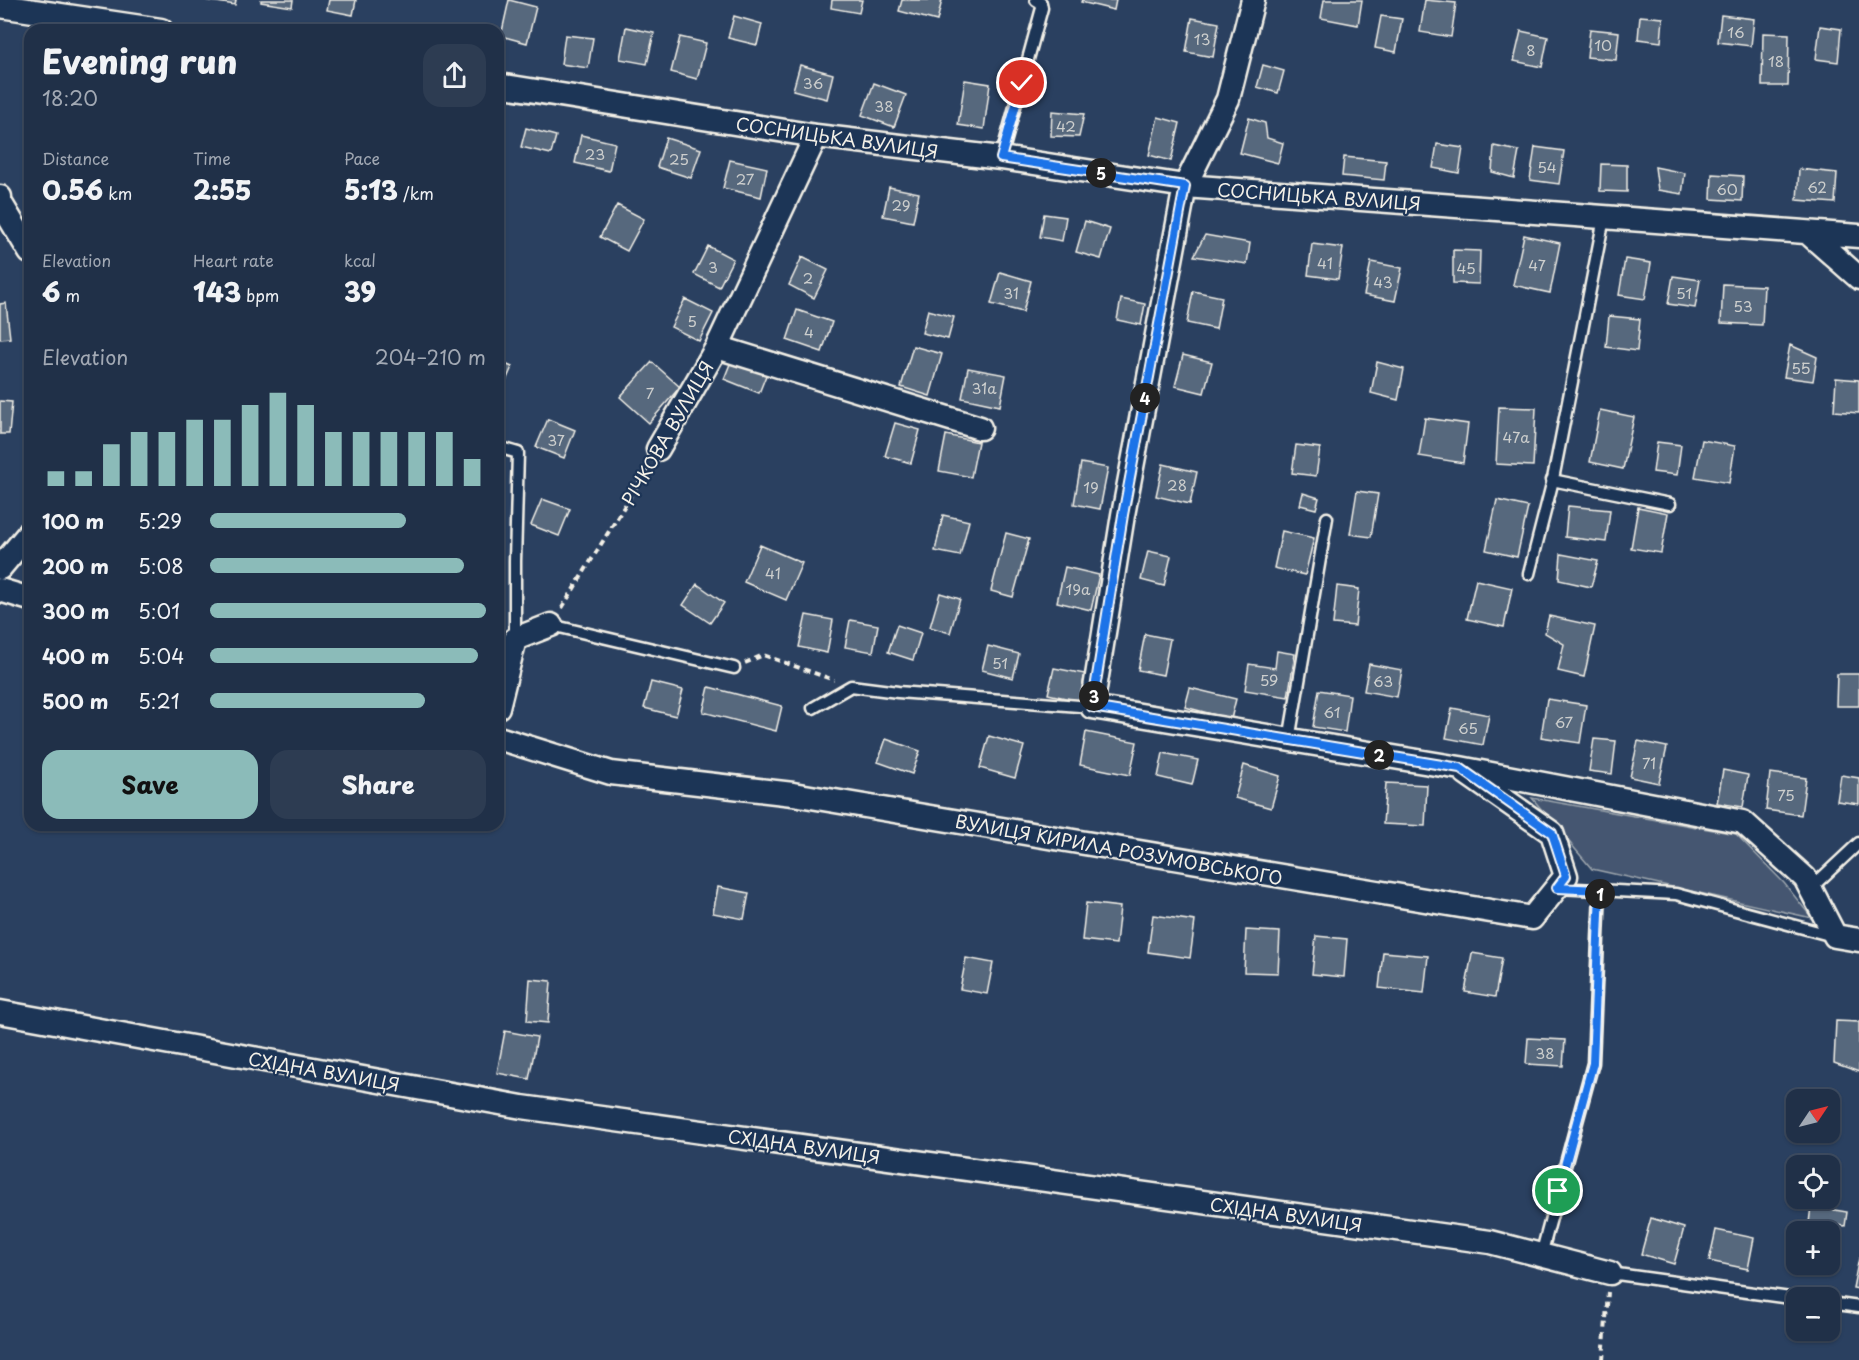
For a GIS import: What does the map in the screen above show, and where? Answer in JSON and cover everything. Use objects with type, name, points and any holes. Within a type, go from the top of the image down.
[{"type":"street","points":[[1092,707],[1123,515],[1185,186],[1228,99],[1252,0]]},
{"type":"street","points":[[0,6],[121,24]]},
{"type":"street","name":"СОСНИЦЬКА ВУЛИЦЯ","points":[[504,86],[816,136],[1001,158],[1185,186],[1859,236]]},
{"type":"street","name":"РІЧКОВА ВУЛИЦЯ","points":[[658,449],[717,347],[816,136]]},
{"type":"street","points":[[0,197],[0,202],[24,242]]},
{"type":"street","points":[[1808,233],[1859,278]]},
{"type":"street","points":[[717,347],[980,428]]},
{"type":"street","points":[[0,568],[24,539]]},
{"type":"street","points":[[0,590],[24,596]]},
{"type":"street","points":[[504,684],[515,639],[551,625]]},
{"type":"street","name":"ВУЛИЦЯ КИРИЛА РОЗУМОВСЬКОГО","points":[[1092,707],[1460,768],[1743,822],[1805,878],[1835,936]]},
{"type":"street","name":"ВУЛИЦЯ КИРИЛА РОЗУМОВСЬКОГО","points":[[504,740],[611,773],[793,794],[1533,918],[1566,876],[1552,833],[1460,768]]},
{"type":"street","points":[[1835,936],[1859,940]]},
{"type":"street","name":"СХІДНА ВУЛИЦЯ","points":[[0,1012],[522,1107],[1490,1242],[1610,1273]]},
{"type":"lane","points":[[1001,158],[1042,8],[1041,3],[1036,0]]},
{"type":"lane","points":[[1529,574],[1552,480],[1604,218]]},
{"type":"lane","points":[[504,449],[518,453],[514,561],[515,639]]},
{"type":"lane","points":[[1552,480],[1670,504]]},
{"type":"lane","points":[[1289,740],[1327,518]]},
{"type":"lane","points":[[551,625],[734,668]]},
{"type":"lane","points":[[813,708],[851,686],[898,692],[1092,707]]},
{"type":"lane","points":[[1810,889],[1859,843]]},
{"type":"lane","points":[[1557,888],[1676,894],[1835,936]]},
{"type":"lane","points":[[1541,1255],[1593,1063],[1600,890]]},
{"type":"lane","points":[[1610,1273],[1786,1297]]},
{"type":"lane","points":[[1840,1304],[1859,1307]]},
{"type":"path","name":"РІЧКОВА ВУЛИЦЯ","points":[[551,625],[658,449]]},
{"type":"path","points":[[734,668],[763,655],[851,686]]},
{"type":"path","points":[[1603,1360],[1610,1273]]},
{"type":"shaded area","points":[[1532,798],[1736,834],[1784,883],[1812,918],[1592,869]]},
{"type":"building","points":[[204,0],[236,0],[235,5]]},
{"type":"building","points":[[261,0],[293,0],[292,7],[261,2]]},
{"type":"building","points":[[329,0],[356,0],[353,15],[327,10]]},
{"type":"building","points":[[509,0],[536,7],[527,43],[504,37],[504,24]]},
{"type":"building","points":[[832,0],[862,0],[859,13],[831,8]]},
{"type":"building","points":[[902,0],[942,0],[937,21],[899,11]]},
{"type":"building","points":[[1082,0],[1116,0],[1114,10],[1081,2]]},
{"type":"building","points":[[1324,0],[1362,0],[1358,25],[1321,18]]},
{"type":"building","points":[[1425,0],[1456,3],[1451,37],[1420,32]]},
{"type":"building","points":[[1721,15],[1754,19],[1751,46],[1718,42]]},
{"type":"building","points":[[734,16],[762,24],[757,45],[728,38]]},
{"type":"building","points":[[1381,16],[1402,19],[1396,52],[1375,48]]},
{"type":"building","points":[[1640,16],[1663,18],[1661,42],[1638,39]]},
{"type":"building","points":[[1192,18],[1219,23],[1213,57],[1186,52]]},
{"type":"building","points":[[1820,26],[1841,29],[1838,62],[1816,59]]},
{"type":"building","points":[[626,27],[654,33],[647,64],[620,59]]},
{"type":"building","points":[[1590,29],[1619,32],[1616,60],[1587,57]]},
{"type":"building","points":[[1521,31],[1548,37],[1542,67],[1514,61]]},
{"type":"building","points":[[1763,33],[1789,34],[1788,86],[1762,86]]},
{"type":"building","points":[[565,35],[593,38],[588,68],[561,64]]},
{"type":"building","points":[[680,37],[706,43],[697,79],[671,72]]},
{"type":"building","points":[[800,65],[833,74],[827,99],[793,90]]},
{"type":"building","points":[[1263,65],[1284,71],[1278,93],[1257,87]]},
{"type":"building","points":[[965,80],[990,84],[984,129],[958,125]]},
{"type":"building","points":[[874,83],[906,95],[894,127],[862,115]]},
{"type":"building","points":[[1052,111],[1084,114],[1079,137],[1051,136]]},
{"type":"building","points":[[1158,117],[1180,123],[1171,161],[1149,155]]},
{"type":"building","points":[[1249,118],[1265,123],[1267,138],[1283,143],[1278,163],[1240,153]]},
{"type":"building","points":[[526,128],[556,136],[551,154],[521,147]]},
{"type":"building","points":[[581,135],[615,143],[609,171],[575,163]]},
{"type":"building","points":[[666,138],[701,149],[691,178],[657,167]]},
{"type":"building","points":[[1437,144],[1463,148],[1459,173],[1433,168]]},
{"type":"building","points":[[1494,146],[1519,151],[1514,178],[1492,172]]},
{"type":"building","points":[[1535,147],[1564,151],[1559,184],[1530,180]]},
{"type":"building","points":[[1344,157],[1386,161],[1384,180],[1342,176]]},
{"type":"building","points":[[730,160],[767,168],[761,197],[723,188]]},
{"type":"building","points":[[1601,164],[1627,165],[1627,192],[1600,191]]},
{"type":"building","points":[[1655,167],[1685,173],[1682,194],[1658,190]]},
{"type":"building","points":[[1799,169],[1837,173],[1835,203],[1797,200]]},
{"type":"building","points":[[1712,174],[1743,176],[1742,201],[1711,199]]},
{"type":"building","points":[[889,187],[919,193],[913,222],[883,216]]},
{"type":"building","points":[[617,205],[644,219],[627,251],[600,237]]},
{"type":"building","points":[[1044,214],[1066,217],[1062,241],[1040,237]]},
{"type":"building","points":[[1085,221],[1110,229],[1101,259],[1076,252]]},
{"type":"building","points":[[1205,235],[1250,243],[1247,264],[1194,256]]},
{"type":"building","points":[[1524,235],[1560,243],[1550,293],[1513,285]]},
{"type":"building","points":[[1312,244],[1343,248],[1338,279],[1308,275]]},
{"type":"building","points":[[708,246],[733,259],[719,287],[694,274]]},
{"type":"building","points":[[1453,250],[1480,251],[1479,284],[1453,283]]},
{"type":"building","points":[[802,257],[828,270],[814,298],[789,285]]},
{"type":"building","points":[[1625,259],[1651,263],[1645,299],[1619,295]]},
{"type":"building","points":[[1371,262],[1402,268],[1395,301],[1364,295]]},
{"type":"building","points":[[1000,272],[1031,281],[1023,312],[991,304]]},
{"type":"building","points":[[1673,276],[1700,280],[1695,308],[1668,304]]},
{"type":"building","points":[[1723,284],[1764,286],[1762,325],[1721,323]]},
{"type":"building","points":[[1193,291],[1222,297],[1216,329],[1187,323]]},
{"type":"building","points":[[685,299],[713,313],[699,341],[671,327]]},
{"type":"building","points":[[1121,299],[1145,304],[1141,325],[1117,320]]},
{"type":"building","points":[[6,303],[10,338],[0,339],[0,304]]},
{"type":"building","points":[[797,310],[832,322],[822,352],[787,340]]},
{"type":"building","points":[[928,310],[954,317],[948,339],[922,333]]},
{"type":"building","points":[[1609,316],[1640,319],[1637,351],[1606,347]]},
{"type":"building","points":[[1790,345],[1817,357],[1813,381],[1784,377]]},
{"type":"building","points":[[913,346],[942,354],[930,396],[901,387]]},
{"type":"building","points":[[1183,355],[1212,362],[1204,393],[1175,386]]},
{"type":"building","points":[[732,359],[767,373],[759,393],[724,379]]},
{"type":"building","points":[[652,362],[680,387],[649,423],[620,397]]},
{"type":"building","points":[[1377,362],[1404,369],[1398,400],[1371,393]]},
{"type":"building","points":[[504,364],[512,367],[504,385]]},
{"type":"building","points":[[968,368],[1006,375],[1000,406],[962,398]]},
{"type":"building","points":[[1836,378],[1859,380],[1859,413],[1834,411]]},
{"type":"building","points":[[0,401],[12,402],[9,434],[0,434]]},
{"type":"building","points":[[1499,407],[1536,408],[1533,466],[1496,464]]},
{"type":"building","points":[[1600,410],[1634,417],[1623,469],[1590,462]]},
{"type":"building","points":[[1425,418],[1468,424],[1463,463],[1419,456]]},
{"type":"building","points":[[548,419],[575,430],[564,458],[536,447]]},
{"type":"building","points":[[895,423],[920,430],[911,463],[885,456]]},
{"type":"building","points":[[946,435],[978,442],[971,477],[939,471]]},
{"type":"building","points":[[1702,440],[1735,446],[1729,483],[1695,477]]},
{"type":"building","points":[[1657,442],[1681,445],[1677,475],[1653,472]]},
{"type":"building","points":[[1296,445],[1320,448],[1316,476],[1292,473]]},
{"type":"building","points":[[1081,463],[1108,468],[1100,509],[1074,504]]},
{"type":"building","points":[[1163,464],[1197,472],[1190,504],[1156,496]]},
{"type":"building","points":[[1357,491],[1378,494],[1371,537],[1350,534]]},
{"type":"building","points":[[1303,493],[1319,498],[1316,509],[1300,505]]},
{"type":"building","points":[[542,499],[570,509],[559,536],[531,525]]},
{"type":"building","points":[[1497,500],[1528,507],[1517,557],[1486,550]]},
{"type":"building","points":[[1568,506],[1610,510],[1606,542],[1565,537]]},
{"type":"building","points":[[1638,507],[1668,513],[1661,553],[1631,548]]},
{"type":"building","points":[[943,515],[969,521],[960,556],[935,551]]},
{"type":"building","points":[[1282,531],[1314,538],[1305,575],[1274,568]]},
{"type":"building","points":[[1006,533],[1029,539],[1013,597],[991,591]]},
{"type":"building","points":[[760,545],[802,563],[786,600],[744,582]]},
{"type":"building","points":[[1148,551],[1171,556],[1164,586],[1141,580]]},
{"type":"building","points":[[1561,554],[1598,561],[1591,587],[1559,580]]},
{"type":"building","points":[[1065,567],[1099,575],[1091,610],[1057,602]]},
{"type":"building","points":[[1476,580],[1512,588],[1504,627],[1467,619]]},
{"type":"building","points":[[697,584],[724,603],[710,623],[683,605]]},
{"type":"building","points":[[1337,586],[1359,589],[1355,626],[1333,624]]},
{"type":"building","points":[[940,593],[960,599],[950,633],[930,627]]},
{"type":"building","points":[[806,615],[833,620],[827,653],[799,647]]},
{"type":"building","points":[[1549,616],[1595,626],[1584,677],[1558,671],[1564,644],[1545,633]]},
{"type":"building","points":[[850,620],[878,625],[873,652],[845,647]]},
{"type":"building","points":[[897,625],[921,633],[913,660],[888,652]]},
{"type":"building","points":[[1145,634],[1170,639],[1163,675],[1138,670]]},
{"type":"building","points":[[988,646],[1019,654],[1013,678],[982,670]]},
{"type":"building","points":[[1277,651],[1295,654],[1288,697],[1245,690],[1249,664],[1275,668]]},
{"type":"building","points":[[1369,664],[1402,670],[1397,697],[1364,691]]},
{"type":"building","points":[[1054,668],[1085,674],[1079,701],[1048,694]]},
{"type":"building","points":[[1837,674],[1859,674],[1859,706],[1836,706]]},
{"type":"building","points":[[651,682],[683,690],[676,716],[644,708]]},
{"type":"building","points":[[709,687],[782,706],[776,731],[703,712]]},
{"type":"building","points":[[1190,688],[1236,699],[1231,719],[1185,707]]},
{"type":"building","points":[[1319,690],[1350,695],[1345,732],[1313,727]]},
{"type":"building","points":[[1547,699],[1586,705],[1580,743],[1541,737]]},
{"type":"building","points":[[1452,708],[1489,715],[1483,745],[1446,738]]},
{"type":"building","points":[[1086,732],[1137,742],[1130,775],[1080,765]]},
{"type":"building","points":[[989,736],[1024,746],[1015,778],[980,768]]},
{"type":"building","points":[[886,739],[920,751],[912,774],[878,762]]},
{"type":"building","points":[[1594,739],[1616,741],[1612,774],[1589,771]]},
{"type":"building","points":[[1638,741],[1667,747],[1659,783],[1630,777]]},
{"type":"building","points":[[1163,753],[1198,760],[1192,785],[1158,777]]},
{"type":"building","points":[[1244,765],[1280,776],[1271,808],[1235,798]]},
{"type":"building","points":[[1723,770],[1748,775],[1743,807],[1717,803]]},
{"type":"building","points":[[1770,773],[1806,778],[1801,815],[1766,810]]},
{"type":"building","points":[[1841,775],[1859,778],[1859,804],[1837,801]]},
{"type":"building","points":[[1386,783],[1427,785],[1425,826],[1383,824]]},
{"type":"building","points":[[718,887],[749,893],[744,919],[713,913]]},
{"type":"building","points":[[1086,903],[1120,907],[1116,944],[1082,940]]},
{"type":"building","points":[[1153,915],[1195,921],[1190,958],[1148,952]]},
{"type":"building","points":[[1246,930],[1280,932],[1278,973],[1244,972]]},
{"type":"building","points":[[1316,936],[1347,939],[1344,977],[1312,974]]},
{"type":"building","points":[[1383,952],[1428,956],[1424,993],[1379,988]]},
{"type":"building","points":[[1472,953],[1502,958],[1495,997],[1465,992]]},
{"type":"building","points":[[966,958],[993,963],[987,994],[960,989]]},
{"type":"building","points":[[530,979],[551,981],[548,1023],[527,1021]]},
{"type":"building","points":[[1836,1021],[1859,1022],[1859,1072],[1834,1063]]},
{"type":"building","points":[[505,1031],[537,1037],[529,1079],[497,1073]]},
{"type":"building","points":[[1528,1038],[1565,1040],[1563,1066],[1526,1064]]},
{"type":"building","points":[[1811,1209],[1847,1212],[1845,1226],[1840,1225],[1840,1221],[1809,1221]]},
{"type":"building","points":[[1651,1218],[1684,1228],[1674,1264],[1641,1254]]},
{"type":"building","points":[[1716,1230],[1754,1238],[1748,1269],[1709,1261]]},
{"type":"building","points":[[1859,1258],[1859,1289],[1853,1288]]},
{"type":"route","points":[[1022,83],[1001,158],[1185,186],[1123,515],[1092,707],[1460,768],[1552,833],[1566,876],[1557,888],[1600,890],[1593,1063],[1558,1191]]}]
